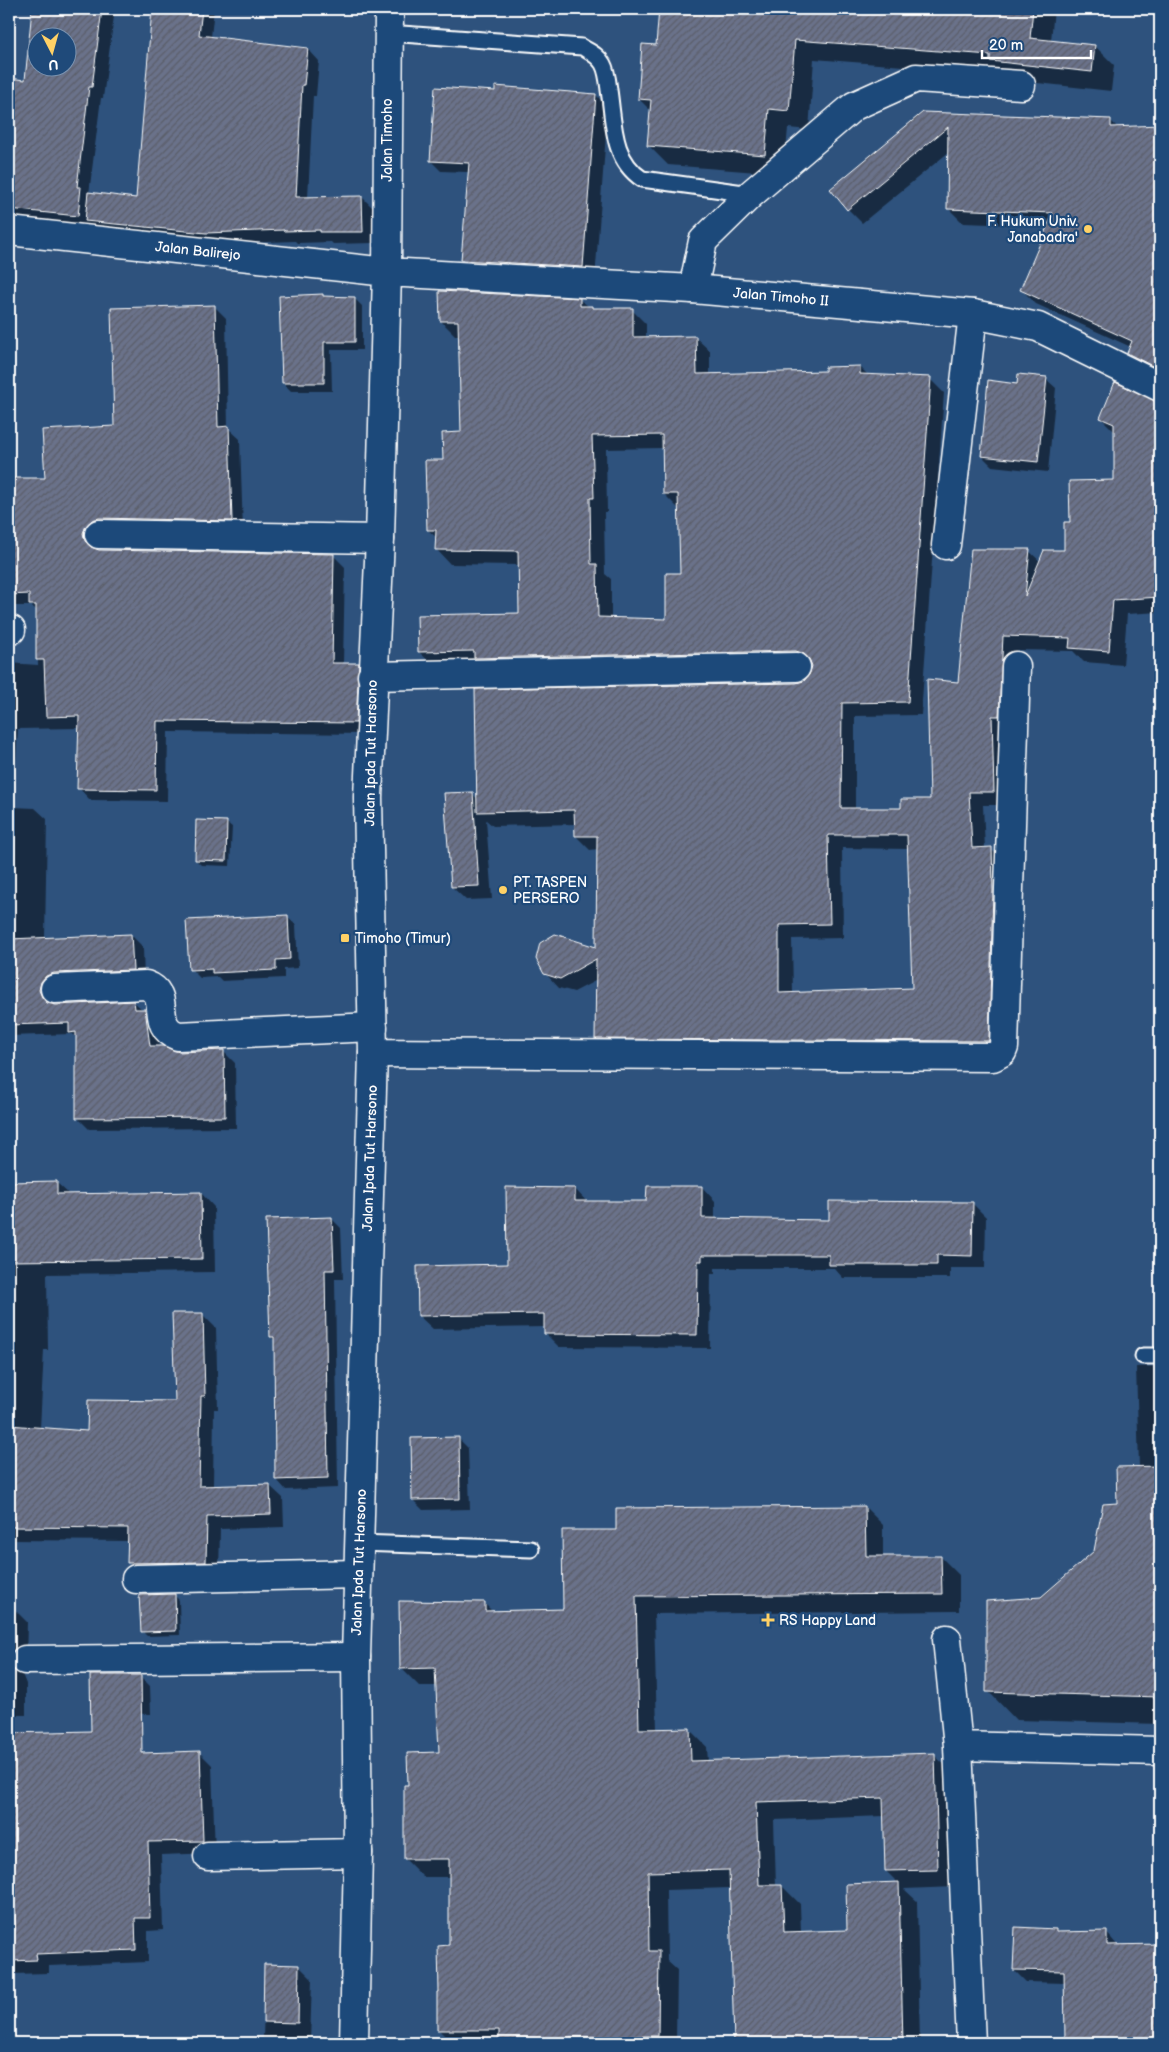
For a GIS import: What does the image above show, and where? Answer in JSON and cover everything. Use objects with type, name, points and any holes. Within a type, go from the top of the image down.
[{"type":"street","name":"Jalan Timoho","points":[[387,272],[388,21]]},
{"type":"street","points":[[693,289],[703,241],[751,194],[854,106],[916,78],[1021,85]]},
{"type":"street","name":"Jalan Balirejo","points":[[9,231],[387,272]]},
{"type":"street","name":"Jalan Timoho II","points":[[387,272],[693,289],[973,314],[1038,327],[1160,387]]},
{"type":"street","name":"Jalan Ipda Tut Harsono","points":[[354,2043],[358,1853],[356,1657],[373,1040],[368,798],[372,676],[380,539],[387,272]]},
{"type":"street","points":[[946,545],[973,314]]},
{"type":"street","points":[[99,534],[380,539]]},
{"type":"street","points":[[55,989],[146,985],[153,988],[160,996],[162,1024],[171,1033],[178,1036],[993,1057],[998,1055],[1004,1047],[1016,666]]},
{"type":"street","points":[[372,676],[796,667]]},
{"type":"street","points":[[136,1579],[358,1574]]},
{"type":"street","points":[[947,1639],[958,1746],[971,2043]]},
{"type":"street","points":[[25,1660],[356,1657]]},
{"type":"street","points":[[958,1746],[1160,1750]]},
{"type":"street","points":[[208,1856],[358,1853]]},
{"type":"lane","points":[[388,21],[582,47],[596,55],[604,64],[616,144],[621,158],[631,172],[642,179],[751,194]]},
{"type":"lane","points":[[1143,1356],[1160,1356]]},
{"type":"lane","points":[[359,1543],[531,1549]]},
{"type":"building","points":[[32,9],[102,9],[92,87],[89,87],[77,187],[81,187],[78,216],[9,209],[9,78],[25,80],[28,50],[28,78],[78,78],[78,28],[30,28]]},
{"type":"building","points":[[152,9],[202,9],[199,35],[308,48],[304,85],[302,85],[296,197],[362,196],[363,232],[284,230],[206,233],[85,221],[88,192],[136,198]]},
{"type":"building","points":[[659,9],[1033,9],[1030,38],[1095,45],[1092,72],[990,61],[990,55],[795,40],[789,111],[769,109],[765,155],[647,146],[651,100],[638,99],[642,44],[656,45]]},
{"type":"building","points":[[495,86],[596,94],[583,267],[461,260],[469,163],[430,161],[435,87],[495,91]]},
{"type":"building","points":[[923,112],[1111,119],[1111,127],[1160,125],[1160,370],[1127,353],[1132,341],[1020,290],[1053,213],[947,209],[948,127],[847,210],[830,189]]},
{"type":"building","points":[[439,291],[580,298],[580,306],[592,306],[592,308],[633,308],[633,337],[696,336],[697,374],[825,371],[825,367],[860,366],[860,374],[931,377],[908,702],[842,703],[841,808],[901,808],[901,799],[930,799],[927,679],[958,682],[971,549],[1030,549],[1025,596],[1044,550],[1064,550],[1064,522],[1070,522],[1069,481],[1114,480],[1114,424],[1100,418],[1115,382],[1160,402],[1160,597],[1113,600],[1109,651],[1069,648],[1070,638],[1003,636],[999,716],[992,716],[994,792],[969,792],[972,848],[992,847],[993,890],[989,1041],[595,1039],[596,959],[560,979],[544,974],[536,959],[540,943],[555,934],[596,947],[597,836],[575,836],[574,810],[477,812],[475,689],[796,683],[804,681],[809,675],[812,666],[804,654],[796,651],[474,658],[474,651],[418,652],[417,615],[519,613],[518,551],[435,550],[436,530],[427,530],[425,460],[443,460],[442,433],[461,432],[458,321],[440,321]],"holes":[[[662,435],[663,494],[678,494],[680,573],[666,573],[666,619],[598,617],[597,564],[591,564],[590,498],[594,498],[592,436]],[[828,835],[907,835],[912,988],[779,993],[779,925],[830,924]]]},
{"type":"building","points":[[323,294],[323,296],[355,297],[355,342],[324,342],[324,383],[282,383],[279,296]]},
{"type":"building","points":[[215,305],[218,427],[229,426],[232,521],[99,518],[92,520],[86,526],[83,533],[85,541],[91,547],[99,550],[334,554],[332,663],[359,663],[356,723],[157,721],[156,790],[77,789],[79,716],[46,717],[44,660],[36,660],[36,605],[29,605],[29,594],[9,595],[9,478],[45,478],[42,430],[114,426],[111,308]]},
{"type":"building","points":[[1018,374],[1047,377],[1038,462],[981,456],[988,380],[1017,384]]},
{"type":"building","points":[[473,792],[479,886],[451,887],[444,793]]},
{"type":"building","points":[[196,820],[227,821],[226,861],[195,860]]},
{"type":"building","points":[[288,915],[290,959],[276,960],[276,970],[212,973],[212,969],[189,970],[186,920]]},
{"type":"building","points":[[131,934],[133,970],[54,973],[46,976],[41,982],[39,990],[42,997],[47,1003],[56,1005],[134,1001],[135,1009],[145,1009],[150,1046],[164,1046],[179,1052],[224,1050],[225,1117],[76,1118],[76,1032],[69,1033],[69,1023],[9,1025],[9,939]]},
{"type":"building","points":[[57,1181],[57,1194],[201,1192],[202,1259],[9,1261],[9,1182]]},
{"type":"building","points":[[647,1186],[702,1186],[702,1218],[829,1220],[829,1201],[973,1202],[972,1256],[937,1255],[937,1265],[829,1265],[829,1255],[702,1255],[702,1261],[698,1261],[697,1335],[544,1334],[544,1314],[418,1316],[417,1266],[507,1264],[506,1187],[575,1188],[575,1201],[646,1201]]},
{"type":"building","points":[[332,1217],[334,1270],[325,1270],[328,1478],[275,1480],[274,1337],[270,1337],[266,1219]]},
{"type":"building","points":[[172,1313],[203,1313],[205,1396],[201,1396],[199,1486],[270,1484],[271,1514],[207,1516],[206,1562],[127,1563],[128,1528],[9,1527],[9,1425],[87,1431],[88,1400],[175,1401]]},
{"type":"building","points":[[459,1437],[460,1499],[412,1500],[411,1438]]},
{"type":"building","points":[[1160,1466],[1160,1697],[986,1692],[986,1601],[1041,1597],[1094,1551],[1103,1504],[1117,1503],[1116,1467]]},
{"type":"building","points":[[865,1506],[866,1556],[941,1556],[942,1594],[636,1596],[639,1729],[690,1728],[691,1761],[935,1753],[938,1870],[885,1871],[883,1798],[756,1802],[759,1885],[782,1885],[784,1932],[847,1930],[846,1884],[899,1882],[903,2043],[734,2043],[729,1870],[648,1872],[649,1951],[659,1951],[658,2036],[570,2037],[570,2040],[499,2040],[499,2030],[437,2030],[437,1992],[439,1992],[438,1946],[449,1945],[449,1859],[404,1859],[404,1785],[408,1785],[407,1753],[439,1752],[435,1668],[400,1669],[399,1601],[485,1602],[485,1611],[563,1609],[562,1530],[616,1530],[616,1508]]},
{"type":"building","points":[[175,1594],[176,1631],[141,1632],[139,1595]]},
{"type":"building","points":[[90,1675],[141,1675],[142,1753],[200,1751],[203,1841],[148,1842],[150,1918],[135,1918],[136,1950],[36,1954],[37,1960],[9,1961],[9,1931],[15,1930],[12,1846],[9,1846],[9,1733],[91,1731]]},
{"type":"building","points":[[1015,1927],[1056,1929],[1056,1932],[1107,1931],[1107,1945],[1160,1944],[1160,2043],[1125,2043],[1125,2039],[1065,2040],[1064,1971],[1013,1970]]},
{"type":"building","points":[[264,1964],[299,1965],[298,2023],[263,2022]]},
{"type":"place","name":"F. Hukum Univ. Janabadra'","points":[[1088,229]]},
{"type":"place","name":"PT. TASPEN PERSERO","points":[[503,890]]},
{"type":"place","name":"Timoho (Timur)","points":[[345,938]]},
{"type":"place","name":"RS Happy Land","points":[[768,1620]]}]
